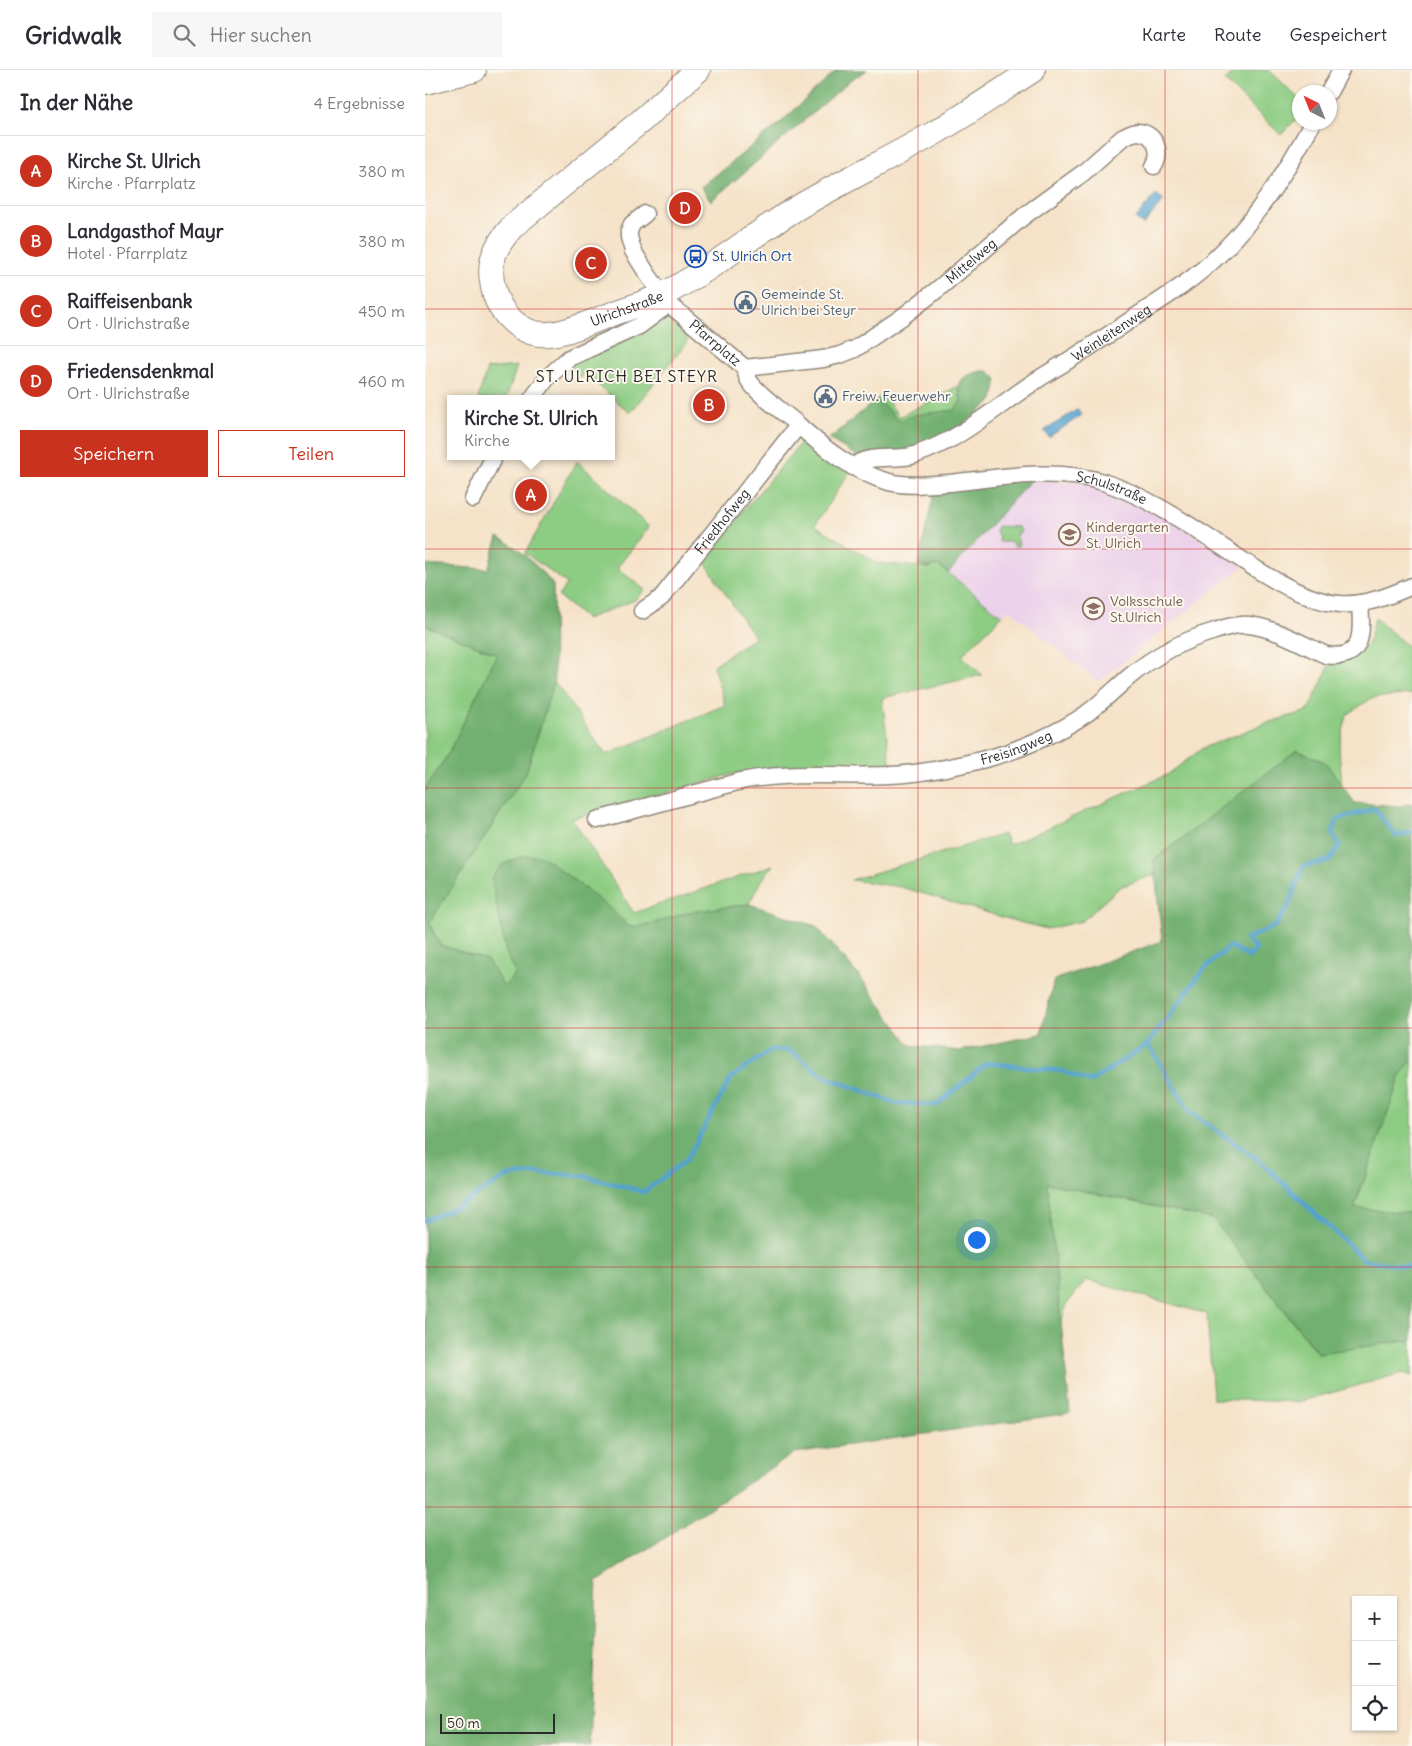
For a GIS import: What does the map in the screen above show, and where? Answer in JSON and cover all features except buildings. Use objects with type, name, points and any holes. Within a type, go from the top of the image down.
[{"type":"street","points":[[425,82],[474,70]]},
{"type":"street","name":"Ulrichstraße","points":[[698,70],[641,122],[513,226],[496,248],[492,259],[494,295],[500,306],[517,326],[529,332],[549,334],[666,299],[691,278],[802,205],[932,134],[1033,70]]},
{"type":"street","points":[[1333,85],[1341,70]]},
{"type":"street","name":"Weinleitenweg","points":[[853,467],[862,460],[910,456],[933,448],[957,435],[1022,389],[1176,291],[1223,251],[1251,218],[1289,165],[1309,130]]},
{"type":"street","name":"Mittelweg","points":[[745,368],[823,359],[855,349],[902,317],[938,289],[1024,216],[1067,186],[1122,138],[1137,132],[1154,141],[1158,150],[1157,161],[1154,166]]},
{"type":"street","name":"Pfarrplatz","points":[[645,214],[632,224],[629,238],[633,251],[666,299],[745,368],[748,378],[754,386],[798,426]]},
{"type":"street","points":[[535,395],[547,378],[569,358],[639,326],[666,299]]},
{"type":"street","name":"Schulstraße","points":[[798,426],[825,448],[853,467],[868,475],[891,483],[917,485],[1050,475],[1102,482],[1153,503],[1246,564],[1294,590],[1321,600],[1339,604],[1360,603],[1393,594],[1412,586]]},
{"type":"street","name":"Friedhofweg","points":[[642,611],[661,598],[798,426]]},
{"type":"street","points":[[473,498],[492,460]]},
{"type":"street","name":"Freisingweg","points":[[597,820],[765,776],[800,774],[891,775],[941,769],[989,758],[1029,744],[1072,723],[1103,701],[1130,676],[1179,644],[1203,634],[1232,626],[1247,625],[1262,628],[1326,655],[1336,657],[1345,655],[1354,649],[1360,640],[1362,630],[1360,603]]},
{"type":"shaded area","points":[[1031,480],[1082,483],[1149,505],[1243,567],[1098,682],[1009,609],[1002,616],[948,573]]},
{"type":"green space","points":[[835,70],[867,70],[850,81],[711,201],[701,187],[779,124]]},
{"type":"green space","points":[[1236,70],[1269,70],[1292,92],[1292,123],[1281,135],[1225,81]]},
{"type":"green space","points":[[664,315],[686,335],[687,342],[630,413],[615,400],[615,395],[609,395],[583,372],[581,378],[568,366]]},
{"type":"green space","points":[[517,366],[507,395],[479,395],[487,369]]},
{"type":"green space","points":[[981,371],[988,371],[997,379],[993,400],[968,421],[930,446],[864,456],[855,455],[829,439],[875,401],[885,407],[899,421],[915,415],[955,410],[961,401],[959,388],[964,377]]},
{"type":"green space","points":[[958,386],[961,401],[955,410],[915,415],[899,421],[885,407],[875,401],[883,394],[899,417]]},
{"type":"green space","points":[[803,440],[823,455],[850,471],[815,525],[877,563],[929,568],[938,565],[1002,616],[962,655],[982,675],[882,698],[891,768],[788,766],[733,774],[572,819],[634,913],[773,865],[759,884],[749,904],[689,912],[648,925],[629,927],[606,905],[506,952],[516,973],[504,987],[487,960],[440,945],[429,923],[526,773],[554,681],[606,755],[725,705],[713,666],[754,637],[703,559]]},
{"type":"green space","points":[[577,461],[649,527],[617,568],[645,590],[635,600],[586,619],[558,596],[567,584],[525,553]]},
{"type":"green space","points":[[1031,480],[948,573],[938,565],[929,568],[918,565],[935,488]]},
{"type":"green space","points":[[997,526],[1018,527],[1021,532],[1017,535],[1019,546],[1014,546],[1013,542],[999,542],[996,532]]},
{"type":"green space","points":[[498,537],[505,540],[528,558],[553,585],[554,681],[526,773],[429,923],[440,945],[487,960],[504,987],[516,973],[506,952],[491,878],[502,865],[522,856],[542,856],[606,905],[630,927],[648,925],[689,912],[749,904],[816,926],[860,977],[910,1045],[960,1051],[1041,1034],[1054,980],[1162,941],[1154,860],[1297,750],[1325,762],[1355,803],[1400,806],[1412,803],[1412,1060],[1401,1074],[1354,1208],[1412,1213],[1412,1340],[1318,1353],[1213,1219],[1047,1183],[1070,1413],[794,1453],[597,1582],[590,1746],[425,1746],[425,794],[427,786],[447,756],[497,654],[425,625],[425,565],[488,569]]},
{"type":"green space","points":[[1375,618],[1412,650],[1412,694],[1372,698],[1347,715],[1339,748],[1342,786],[1325,762],[1154,860],[1156,874],[1120,887],[1082,921],[1047,929],[901,887],[851,880],[1004,834],[1009,845],[1167,775],[1203,748],[1266,723],[1308,711],[1331,662],[1358,654],[1363,650],[1369,639]]},
{"type":"green space","points":[[425,625],[497,654],[447,756],[427,786],[425,794]]},
{"type":"green space","points":[[1412,1060],[1412,1213],[1354,1209],[1401,1074]]},
{"type":"green space","points":[[1047,1183],[1213,1219],[1317,1353],[1412,1340],[1412,1376],[1403,1373],[1298,1402],[1213,1399],[1207,1314],[1086,1280],[1067,1304],[1061,1323]]},
{"type":"water","points":[[1156,194],[1164,200],[1143,225],[1135,219]]},
{"type":"water","points":[[1078,409],[1082,415],[1049,437],[1044,431]]},
{"type":"waterway","points":[[425,1221],[456,1207],[508,1176],[538,1173],[584,1176],[644,1192],[687,1159],[731,1078],[771,1050],[789,1050],[823,1076],[895,1103],[937,1105],[987,1063],[1062,1071],[1090,1082],[1148,1044],[1204,969],[1230,946],[1249,957],[1256,949],[1246,939],[1275,926],[1289,905],[1303,866],[1329,861],[1340,845],[1332,834],[1338,819],[1375,809],[1396,836],[1412,832]]},
{"type":"waterway","points":[[1148,1044],[1190,1112],[1260,1161],[1364,1260],[1412,1267]]},
{"type":"place","name":"Friedensdenkmal","points":[[685,208]]},
{"type":"place","name":"St. Ulrich Ort","points":[[696,256]]},
{"type":"place","name":"Raiffeisenbank","points":[[591,263]]},
{"type":"place","name":"Gemeinde St. Ulrich bei Steyr","points":[[745,302]]},
{"type":"place","name":"Freiw. Feuerwehr","points":[[826,396]]},
{"type":"place","name":"Landgasthof Mayr","points":[[709,405]]},
{"type":"place","name":"Kirche St. Ulrich","points":[[531,495]]},
{"type":"place","name":"Kindergarten St. Ulrich","points":[[1070,535]]},
{"type":"place","name":"Volksschule St.Ulrich","points":[[1094,609]]},
{"type":"district","name":"ST. ULRICH BEI STEYR","points":[[627,376]]}]
